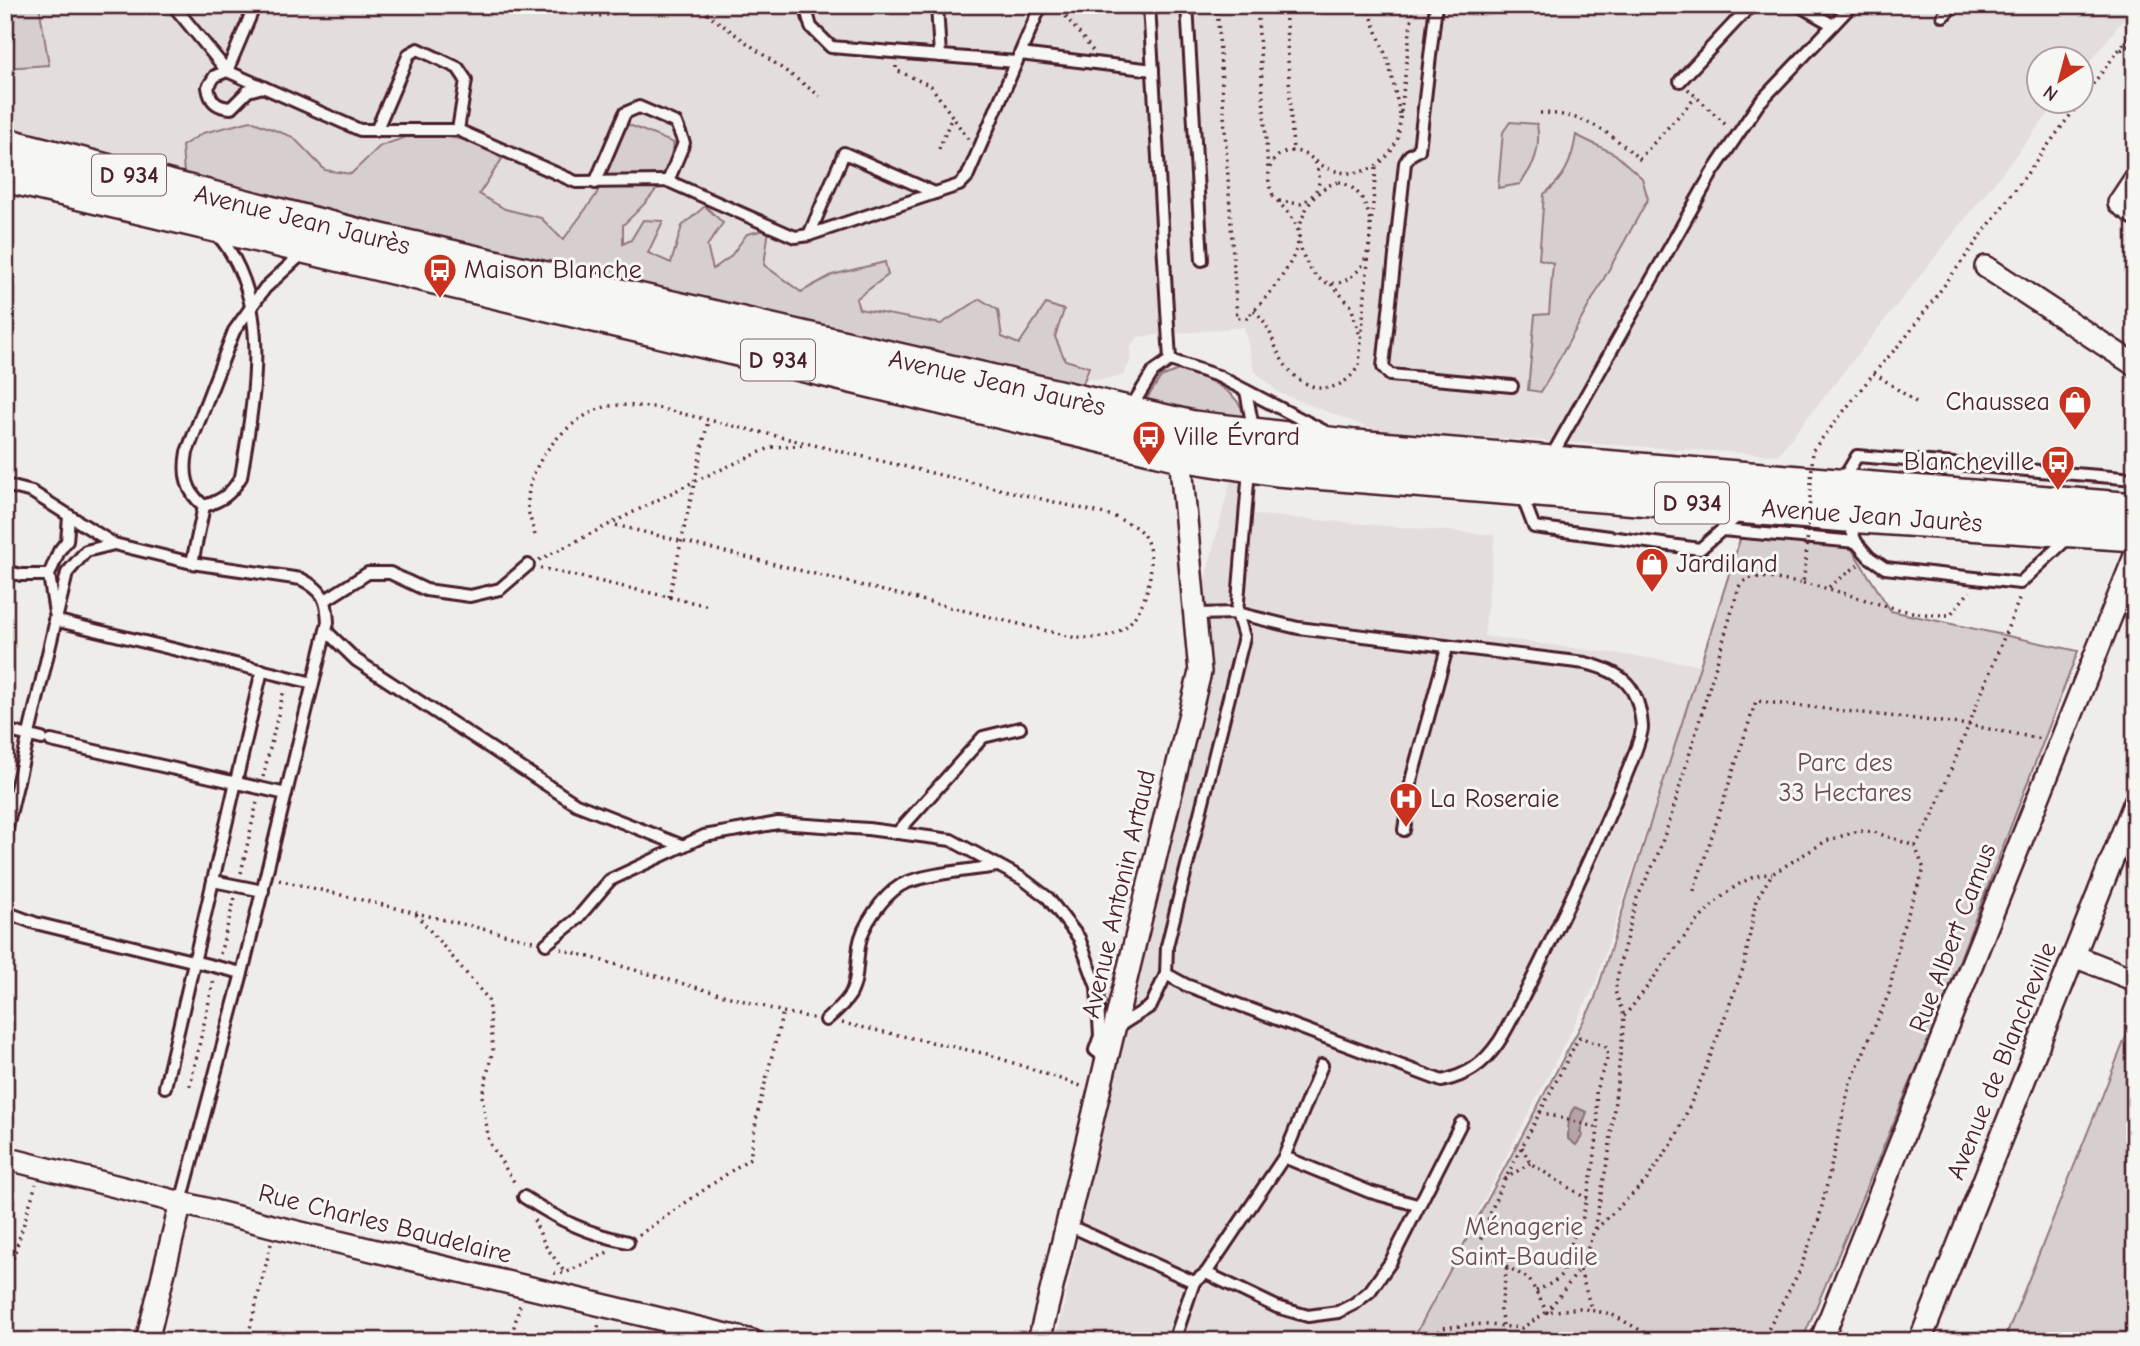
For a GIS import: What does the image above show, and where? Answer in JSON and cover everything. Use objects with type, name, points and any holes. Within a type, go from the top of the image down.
[{"type":"main road","name":"Avenue Jean Jaurès","points":[[5,145],[258,237],[450,257],[1132,429],[1180,454],[1355,447],[1548,463],[1847,514],[2135,510]]},
{"type":"main road","name":"Avenue Jean Jaurès","points":[[5,176],[258,237],[1132,429],[1193,428],[1252,451],[1519,488],[2135,534]]},
{"type":"street","points":[[2135,179],[2119,203],[2135,214]]},
{"type":"street","points":[[1986,267],[2135,365]]},
{"type":"street","name":"Avenue Antonin Artaud","points":[[1039,1341],[1199,672],[1180,454]]},
{"type":"street","name":"Rue Albert Camus","points":[[1821,1341],[1950,1026],[2059,740],[2135,556]]},
{"type":"street","name":"Avenue de Blancheville","points":[[1920,1341],[2135,802]]},
{"type":"street","points":[[2074,956],[2135,980]]},
{"type":"street","name":"Rue Charles Baudelaire","points":[[5,1157],[719,1337],[752,1341]]},
{"type":"street","points":[[147,1341],[181,1202]]},
{"type":"lane","points":[[173,5],[227,71],[360,130],[458,130],[576,182],[668,181],[795,237],[809,235],[960,185],[967,177],[979,151],[1041,5]]},
{"type":"lane","points":[[255,5],[227,71],[215,75],[208,87],[210,99],[220,108],[231,108],[248,91],[263,86]]},
{"type":"lane","points":[[805,5],[811,27],[831,47],[940,56],[1096,63],[1153,70]]},
{"type":"lane","points":[[937,5],[940,56]]},
{"type":"lane","points":[[1149,5],[1170,360]]},
{"type":"lane","points":[[1187,5],[1202,260]]},
{"type":"lane","points":[[1436,5],[1419,150],[1410,155],[1405,163],[1383,367],[1390,375],[1512,386]]},
{"type":"lane","points":[[1680,81],[1751,5]]},
{"type":"lane","points":[[1798,5],[1833,25]]},
{"type":"lane","points":[[1548,463],[1712,173],[1759,103],[1852,5]]},
{"type":"lane","points":[[1943,16],[1954,5]]},
{"type":"lane","points":[[376,131],[409,54],[418,49],[458,68],[466,80],[458,130]]},
{"type":"lane","points":[[595,183],[625,113],[639,107],[676,123],[684,143],[668,181]]},
{"type":"lane","points":[[809,235],[844,153],[935,193]]},
{"type":"lane","points":[[204,506],[222,500],[233,491],[241,477],[257,340],[247,281],[258,237]]},
{"type":"lane","points":[[204,506],[193,497],[187,483],[184,468],[187,452],[234,331],[265,288],[258,237]]},
{"type":"lane","points":[[1170,360],[1218,376],[1355,447]]},
{"type":"lane","points":[[1132,429],[1153,372],[1170,360]]},
{"type":"lane","points":[[1116,1028],[1151,1006],[1166,974],[1167,946],[1244,637],[1237,613],[1254,421],[1246,391]]},
{"type":"lane","points":[[2076,531],[2020,583],[1885,568],[1869,557],[1847,514],[1857,456],[2135,479]]},
{"type":"lane","points":[[5,485],[32,492],[114,544],[192,563],[301,579],[315,586],[327,599],[326,631],[242,974],[181,1202]]},
{"type":"lane","points":[[1519,488],[1534,527],[1700,549],[1747,507]]},
{"type":"lane","points":[[192,563],[204,506]]},
{"type":"lane","points":[[1722,530],[1847,514]]},
{"type":"lane","points":[[54,617],[49,575],[58,551],[67,541],[69,517]]},
{"type":"lane","points":[[5,836],[54,617],[67,573],[86,551],[114,544]]},
{"type":"lane","points":[[327,599],[368,573],[390,573],[426,590],[470,596],[500,589],[528,565]]},
{"type":"lane","points":[[5,571],[21,575],[49,575]]},
{"type":"lane","points":[[1166,974],[1186,985],[1442,1081],[1464,1076],[1482,1062],[1499,1042],[1569,901],[1643,731],[1638,702],[1631,687],[1612,670],[1585,663],[1298,628],[1237,613],[1196,614]]},
{"type":"lane","points":[[54,617],[313,683]]},
{"type":"lane","points":[[326,631],[356,660],[576,804],[683,846]]},
{"type":"lane","points":[[1404,830],[1412,777],[1447,648]]},
{"type":"lane","points":[[165,1087],[262,670]]},
{"type":"lane","points":[[897,833],[984,737],[1020,728]]},
{"type":"lane","points":[[5,730],[237,785],[286,794]]},
{"type":"lane","points":[[546,944],[576,920],[610,880],[704,836],[778,824],[951,840],[1023,879],[1048,898],[1079,938],[1097,987],[1100,1036],[1095,1050],[1108,1059]]},
{"type":"lane","points":[[826,1020],[849,1000],[857,980],[859,943],[874,912],[902,886],[943,874],[997,866]]},
{"type":"lane","points":[[213,881],[263,891]]},
{"type":"lane","points":[[5,912],[35,923],[242,974]]},
{"type":"lane","points":[[1174,1341],[1194,1282],[1206,1273],[1284,1157],[1322,1065]]},
{"type":"lane","points":[[1206,1273],[1277,1307],[1308,1316],[1338,1312],[1370,1291],[1390,1263],[1417,1205],[1461,1123]]},
{"type":"lane","points":[[1284,1157],[1370,1192],[1417,1205]]},
{"type":"lane","points":[[524,1197],[564,1223],[590,1234],[628,1242]]},
{"type":"lane","points":[[1068,1225],[1194,1282]]},
{"type":"path","points":[[559,5],[584,16],[601,18],[638,5]]},
{"type":"path","points":[[695,5],[820,96]]},
{"type":"path","points":[[702,5],[712,15]]},
{"type":"path","points":[[1057,5],[1092,46],[1096,63]]},
{"type":"path","points":[[1217,5],[1237,318],[1247,318],[1291,263],[1307,209],[1320,179],[1312,159]]},
{"type":"path","points":[[1257,5],[1267,182],[1272,195],[1296,225],[1305,263],[1317,278],[1331,284],[1351,306],[1361,341]]},
{"type":"path","points":[[1285,5],[1293,151]]},
{"type":"path","points":[[1367,5],[1389,64],[1400,117]]},
{"type":"path","points":[[1268,171],[1274,160],[1293,151],[1343,173],[1376,168],[1393,151],[1400,117],[1413,5]]},
{"type":"path","points":[[2094,83],[2135,29]]},
{"type":"path","points":[[2118,51],[2135,43]]},
{"type":"path","points":[[897,53],[896,70],[932,86],[951,118],[979,151]]},
{"type":"path","points":[[1680,81],[1738,135]]},
{"type":"path","points":[[1540,113],[1579,117],[1615,137],[1639,159],[1696,97]]},
{"type":"path","points":[[1803,583],[1814,450],[1914,326],[2069,116]]},
{"type":"path","points":[[939,149],[951,118]]},
{"type":"path","points":[[1254,310],[1269,324],[1284,363],[1312,387],[1340,386],[1352,377],[1359,365],[1376,168]]},
{"type":"path","points":[[1272,195],[1290,205],[1310,200],[1326,184],[1339,182],[1352,185],[1362,196],[1369,211],[1369,238],[1363,263],[1344,281],[1331,284]]},
{"type":"path","points":[[1874,373],[1916,402]]},
{"type":"path","points":[[535,535],[528,509],[530,489],[556,439],[580,417],[608,406],[654,407],[1113,516],[1139,530],[1151,556],[1149,583],[1140,607],[1125,628],[1101,639],[1076,638],[611,524]]},
{"type":"path","points":[[669,598],[708,421]]},
{"type":"path","points":[[528,565],[695,481],[772,447],[810,445]]},
{"type":"path","points":[[1829,587],[1869,557]]},
{"type":"path","points":[[528,565],[709,606]]},
{"type":"path","points":[[1428,1341],[1442,1328],[1476,1324],[1522,1328],[1547,1311],[1580,1269],[1594,1230],[1609,1152],[1624,1016],[1615,991],[1637,898],[1657,857],[1673,810],[1742,581],[1751,577],[1829,587],[1923,616],[1950,615],[1979,580]]},
{"type":"path","points":[[1915,846],[1932,817],[2022,593],[2020,583]]},
{"type":"path","points":[[1694,891],[1756,702],[1969,725],[2059,740]]},
{"type":"path","points":[[1624,1016],[1703,915],[1727,890],[1740,881],[1772,874],[1826,841],[1858,831],[1874,832],[1915,846],[1924,869],[1901,933],[1889,993],[1850,1084],[1819,1219],[1799,1272],[1762,1341]]},
{"type":"path","points":[[1594,1230],[1646,1181],[1676,1137],[1708,1064],[1744,966],[1756,900],[1772,874]]},
{"type":"path","points":[[266,877],[546,944],[783,1012],[987,1054],[1099,1093]]},
{"type":"path","points":[[414,912],[488,999],[493,1049],[482,1096],[489,1142],[524,1197],[545,1245],[565,1273]]},
{"type":"path","points":[[552,1273],[565,1273],[628,1242],[750,1158],[757,1115],[783,1012]]},
{"type":"path","points":[[1536,1291],[1554,1282],[1563,1273],[1587,1199],[1598,1128],[1596,1090],[1608,1056],[1606,1047],[1580,1037],[1521,1146],[1480,1241],[1485,1254],[1521,1273],[1536,1291],[1547,1311]]},
{"type":"path","points":[[1540,1111],[1598,1128]]},
{"type":"path","points":[[1521,1146],[1530,1163],[1587,1199]]},
{"type":"path","points":[[1505,1179],[1530,1163]]},
{"type":"path","points":[[11,1265],[41,1167]]},
{"type":"path","points":[[247,1341],[276,1227]]},
{"type":"path","points":[[1503,1325],[1500,1310],[1507,1267]]},
{"type":"path","points":[[1580,1269],[1591,1308]]},
{"type":"path","points":[[510,1341],[524,1286]]},
{"type":"path","points":[[1547,1311],[1591,1308],[1611,1314],[1660,1341]]},
{"type":"path","points":[[1522,1328],[1522,1341]]},
{"type":"shaded area","points":[[5,5],[2135,5],[2094,57],[2094,46],[2024,46],[2024,116],[2047,116],[1778,455],[1377,431],[1279,393],[1254,371],[1244,327],[1138,337],[1131,347],[1130,362],[1123,376],[1097,380],[1087,378],[1081,389],[531,260],[184,174],[5,139]]},
{"type":"shaded area","name":"La Roseraie","points":[[1231,479],[1253,486],[1246,514],[1495,535],[1484,636],[1701,665],[1594,987],[1411,1341],[1056,1341],[1200,672],[1196,614]]},
{"type":"shaded area","points":[[1575,1107],[1587,1112],[1580,1132],[1583,1135],[1576,1145],[1568,1139],[1568,1126]]},
{"type":"green space","points":[[5,5],[39,5],[49,65],[5,68]]},
{"type":"green space","points":[[251,121],[293,137],[325,170],[351,174],[380,146],[418,133],[474,141],[502,159],[479,194],[505,209],[541,218],[563,240],[596,195],[627,124],[674,143],[667,169],[657,188],[623,225],[623,244],[631,240],[643,220],[663,221],[648,253],[671,263],[682,226],[705,206],[723,223],[707,246],[713,269],[730,257],[747,234],[769,229],[764,265],[801,292],[832,275],[885,262],[888,275],[856,299],[859,309],[941,324],[980,299],[998,310],[1002,337],[1019,344],[1046,304],[1064,310],[1055,337],[1065,360],[1089,367],[1081,389],[531,260],[184,174],[182,146],[203,133]]},
{"type":"green space","points":[[1510,122],[1537,124],[1537,149],[1530,170],[1520,184],[1498,188],[1503,132]]},
{"type":"green space","points":[[1576,135],[1615,154],[1642,178],[1648,199],[1541,392],[1528,390],[1535,315],[1549,314],[1553,263],[1539,259],[1544,194],[1557,182],[1566,168]]},
{"type":"green space","points":[[1181,369],[1212,382],[1231,395],[1243,412],[1244,422],[1144,403],[1161,377]]},
{"type":"green space","name":"Parc des 33 Hectares","points":[[1743,530],[1851,548],[1891,611],[2078,651],[1935,1024],[1802,1341],[1412,1341],[1594,1001]]},
{"type":"green space","points":[[2135,1014],[2135,1341],[2004,1341]]},
{"type":"place","name":"Maison Blanche","points":[[440,300]]},
{"type":"place","name":"Chaussea","points":[[2075,432]]},
{"type":"place","name":"Ville Évrard","points":[[1149,467]]},
{"type":"place","name":"Blancheville","points":[[2058,492]]},
{"type":"place","name":"Jardiland","points":[[1652,594]]},
{"type":"place","name":"La Roseraie","points":[[1406,829]]},
{"type":"park label","name":"Ménagerie Saint-Baudile","points":[[1524,1242]]}]
